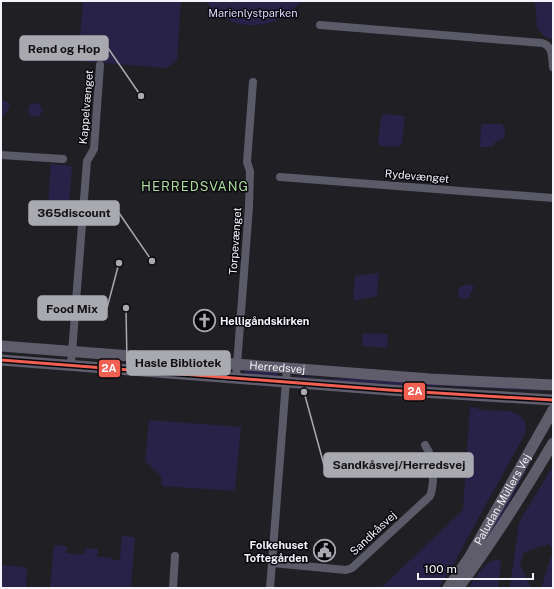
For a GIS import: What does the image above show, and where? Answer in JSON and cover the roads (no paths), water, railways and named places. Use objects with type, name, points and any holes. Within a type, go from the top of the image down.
[{"type":"street","points":[[320,25],[542,43],[548,45],[550,49],[553,67]]},
{"type":"street","name":"Kappelvænget","points":[[71,365],[87,161],[94,149],[100,64]]},
{"type":"street","name":"Torpevænget","points":[[236,378],[249,207],[250,171],[247,162],[253,82]]},
{"type":"street","points":[[1,155],[63,159]]},
{"type":"street","name":"Rydevænget","points":[[280,177],[553,198]]},
{"type":"street","name":"Herredsvej","points":[[1,346],[430,379],[553,385]]},
{"type":"street","name":"Herredsvej","points":[[1,360],[389,390],[553,400]]},
{"type":"street","points":[[270,588],[287,368]]},
{"type":"street","name":"Paludan-Müllers Vej","points":[[448,588],[469,558],[553,410]]},
{"type":"street","name":"Paludan-Müllers Vej","points":[[458,588],[485,551],[534,476],[553,443]]},
{"type":"street","name":"Sandkåsvej","points":[[272,563],[346,570],[352,568],[428,498],[430,494],[433,471],[431,456],[425,445]]},
{"type":"street","points":[[173,588],[175,556]]},
{"type":"place","name":"Rend og Hop","points":[[141,96]]},
{"type":"place","name":"365discount","points":[[152,261]]},
{"type":"place","name":"Food Mix","points":[[119,263]]},
{"type":"place","name":"Hasle Bibliotek","points":[[126,308]]},
{"type":"place","name":"Helligåndskirken","points":[[205,321]]},
{"type":"place","name":"Sandkåsvej/Herredsvej","points":[[304,392]]},
{"type":"place","name":"Folkehuset Toftegården","points":[[324,551]]},
{"type":"district","name":"HERREDSVANG","points":[[195,186]]},
{"type":"park label","name":"Marienlystparken","points":[[253,13]]}]
